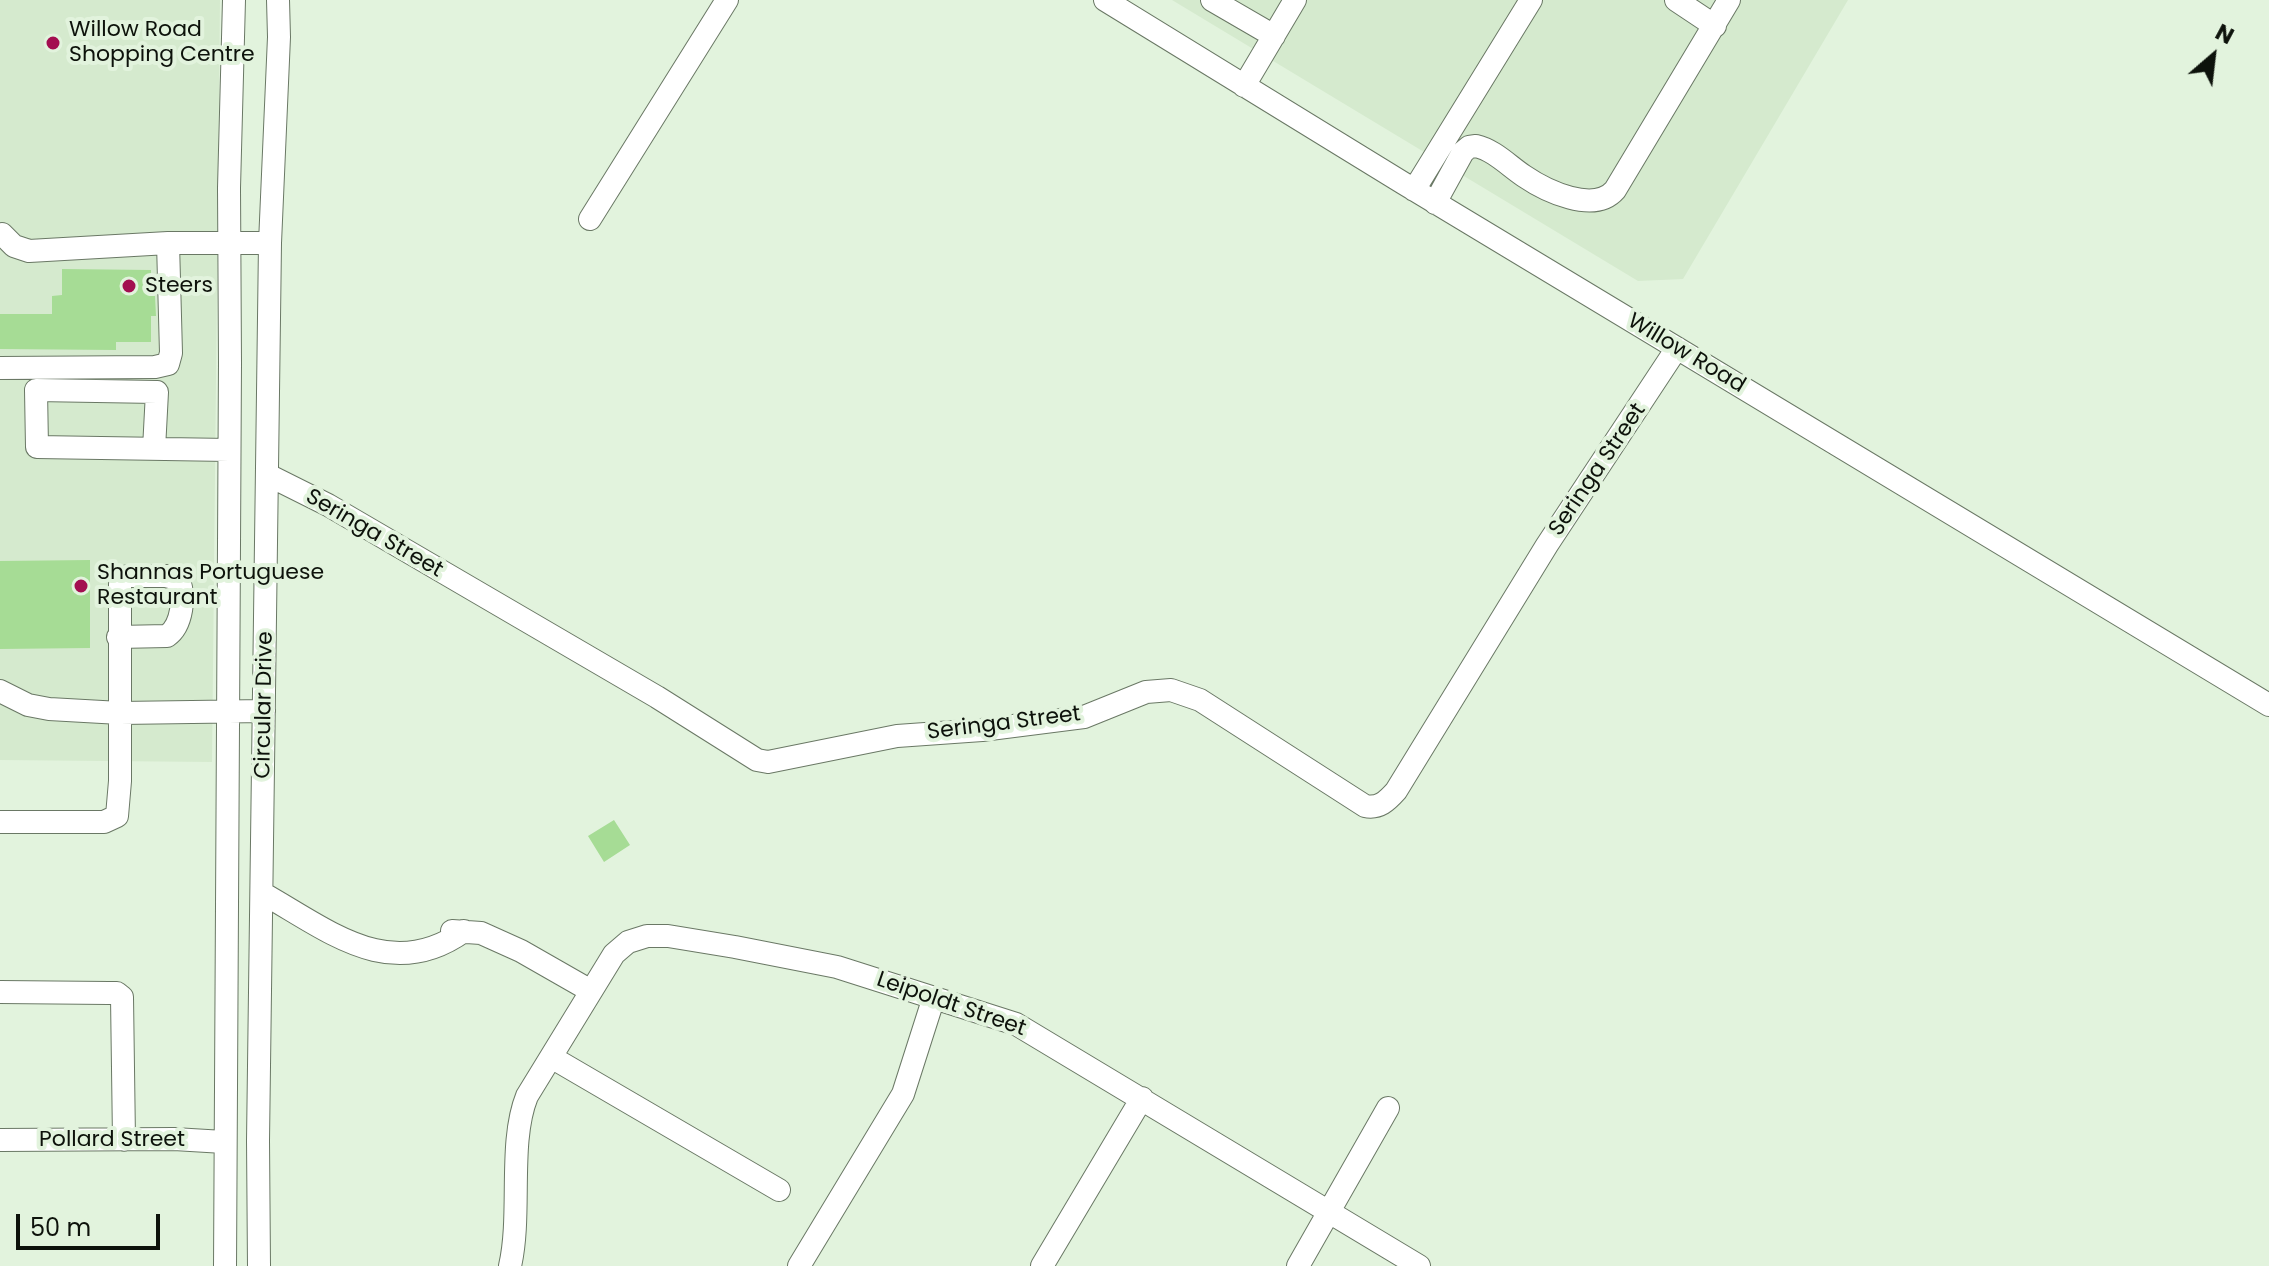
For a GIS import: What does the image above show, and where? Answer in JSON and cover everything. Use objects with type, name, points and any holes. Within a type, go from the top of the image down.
[{"type":"street","name":"Circular Drive","points":[[225,1266],[231,66],[234,0]]},
{"type":"street","name":"Circular Drive","points":[[259,1266],[270,243],[278,0]]},
{"type":"street","points":[[590,219],[727,0]]},
{"type":"street","name":"Willow Road","points":[[1105,0],[1435,203],[2269,705]]},
{"type":"street","points":[[1212,0],[1274,36]]},
{"type":"street","points":[[1414,190],[1531,0]]},
{"type":"street","points":[[1676,0],[1715,26]]},
{"type":"street","points":[[1435,203],[1463,152],[1476,146],[1543,186],[1573,198],[1596,202],[1605,200],[1615,190],[1729,0]]},
{"type":"street","points":[[1244,86],[1274,36],[1285,4]]},
{"type":"street","points":[[2,234],[14,246],[29,251],[168,243],[270,243]]},
{"type":"street","points":[[0,368],[155,367],[168,364],[171,353],[168,243]]},
{"type":"street","name":"Seringa Street","points":[[268,475],[328,505],[657,697],[757,760],[773,761],[897,736],[982,730],[1084,717],[1128,697],[1171,690],[1200,700],[1372,808],[1383,804],[1396,791],[1547,545],[1677,348]]},
{"type":"street","points":[[154,449],[157,392],[36,390],[37,447],[154,449],[229,450]]},
{"type":"street","points":[[0,822],[104,822],[113,819],[119,806],[118,637]]},
{"type":"street","points":[[0,691],[28,705],[49,709],[120,713],[264,711]]},
{"type":"street","points":[[262,893],[350,942],[385,954],[429,950],[446,944],[464,931]]},
{"type":"street","points":[[439,931],[481,933],[521,951],[591,991]]},
{"type":"street","name":"Leipoldt Street","points":[[510,1266],[520,1115],[527,1096],[614,954],[628,942],[647,936],[668,936],[820,963],[934,997],[1028,1030],[1419,1266]]},
{"type":"street","points":[[0,992],[117,993],[122,997],[124,1140]]},
{"type":"street","points":[[799,1266],[903,1094],[934,997]]},
{"type":"street","points":[[551,1057],[779,1190]]},
{"type":"street","points":[[1042,1266],[1142,1098]]},
{"type":"street","points":[[1298,1266],[1388,1108]]},
{"type":"street","name":"Pollard Street","points":[[0,1140],[224,1142]]},
{"type":"shaded area","points":[[0,0],[220,0],[212,762],[0,760]]},
{"type":"shaded area","points":[[1172,0],[1848,0],[1683,279],[1638,281]]},
{"type":"building","points":[[62,269],[151,270],[151,296],[155,296],[156,316],[151,316],[151,342],[116,342],[116,350],[0,349],[0,314],[52,314],[52,296],[62,295]]},
{"type":"building","points":[[90,560],[90,648],[0,649],[0,561]]},
{"type":"building","points":[[614,820],[630,845],[604,862],[588,836]]},
{"type":"place","name":"Willow Road Shopping Centre","points":[[53,43]]},
{"type":"place","name":"Steers","points":[[129,286]]},
{"type":"place","name":"Shannas Portuguese Restaurant","points":[[81,586]]}]
